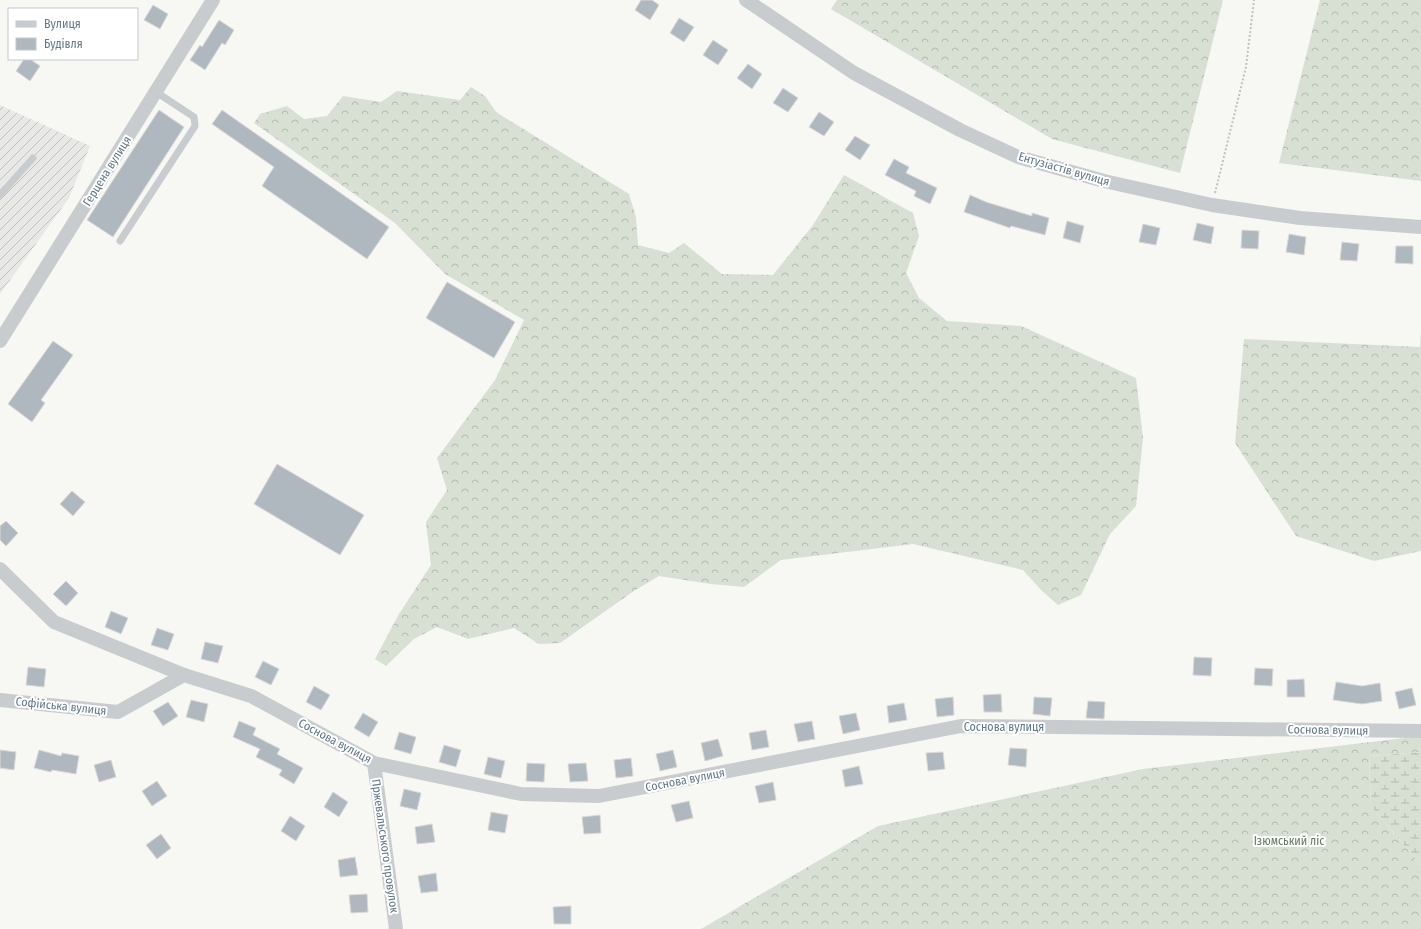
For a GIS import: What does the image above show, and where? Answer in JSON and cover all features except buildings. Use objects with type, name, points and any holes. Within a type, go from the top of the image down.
[{"type":"street","name":"Герцена вулиця","points":[[0,341],[213,0]]},
{"type":"street","name":"Ентузіастів вулиця","points":[[746,0],[854,73],[960,130],[1018,157],[1104,181],[1212,205],[1300,218],[1421,227]]},
{"type":"street","name":"Соснова вулиця","points":[[0,569],[54,622],[184,675],[251,696],[374,762],[521,794],[599,796],[961,726],[1421,730]]},
{"type":"street","name":"Софійська вулиця","points":[[0,700],[118,712],[184,675]]},
{"type":"street","name":"Пржевальського провулок","points":[[374,762],[396,929]]},
{"type":"lane","points":[[120,241],[195,126],[194,117],[156,92]]},
{"type":"lane","points":[[0,195],[33,158]]},
{"type":"path","points":[[1212,205],[1246,67],[1254,0]]},
{"type":"shaded area","points":[[0,105],[90,146],[69,198],[0,294]]},
{"type":"green space","points":[[837,0],[1223,0],[1180,173],[1052,139],[831,9]]},
{"type":"green space","points":[[1320,0],[1421,0],[1421,181],[1279,163]]},
{"type":"green space","points":[[471,87],[485,96],[496,112],[629,194],[636,217],[638,245],[669,253],[684,243],[722,274],[773,275],[813,225],[844,175],[913,213],[919,236],[906,273],[919,298],[947,321],[1021,326],[1136,378],[1143,438],[1136,506],[1110,534],[1081,595],[1058,605],[1042,591],[1023,570],[913,544],[781,560],[744,587],[711,584],[659,576],[634,591],[560,643],[539,644],[514,628],[468,639],[437,627],[414,639],[386,666],[375,659],[399,614],[431,565],[426,522],[447,490],[437,458],[495,380],[524,320],[445,274],[395,223],[254,123],[260,114],[287,106],[304,119],[327,116],[343,96],[381,102],[397,91],[460,100]]},
{"type":"green space","points":[[1421,330],[1421,551],[1374,561],[1296,536],[1235,443],[1244,339],[1420,347]]},
{"type":"green space","name":"Ізюмський ліс","points":[[1421,736],[1421,752],[1369,756],[1371,806],[1421,865],[1421,929],[701,929],[878,826],[1143,769]]},
{"type":"green space","points":[[1421,752],[1421,865],[1371,806],[1369,756]]}]
